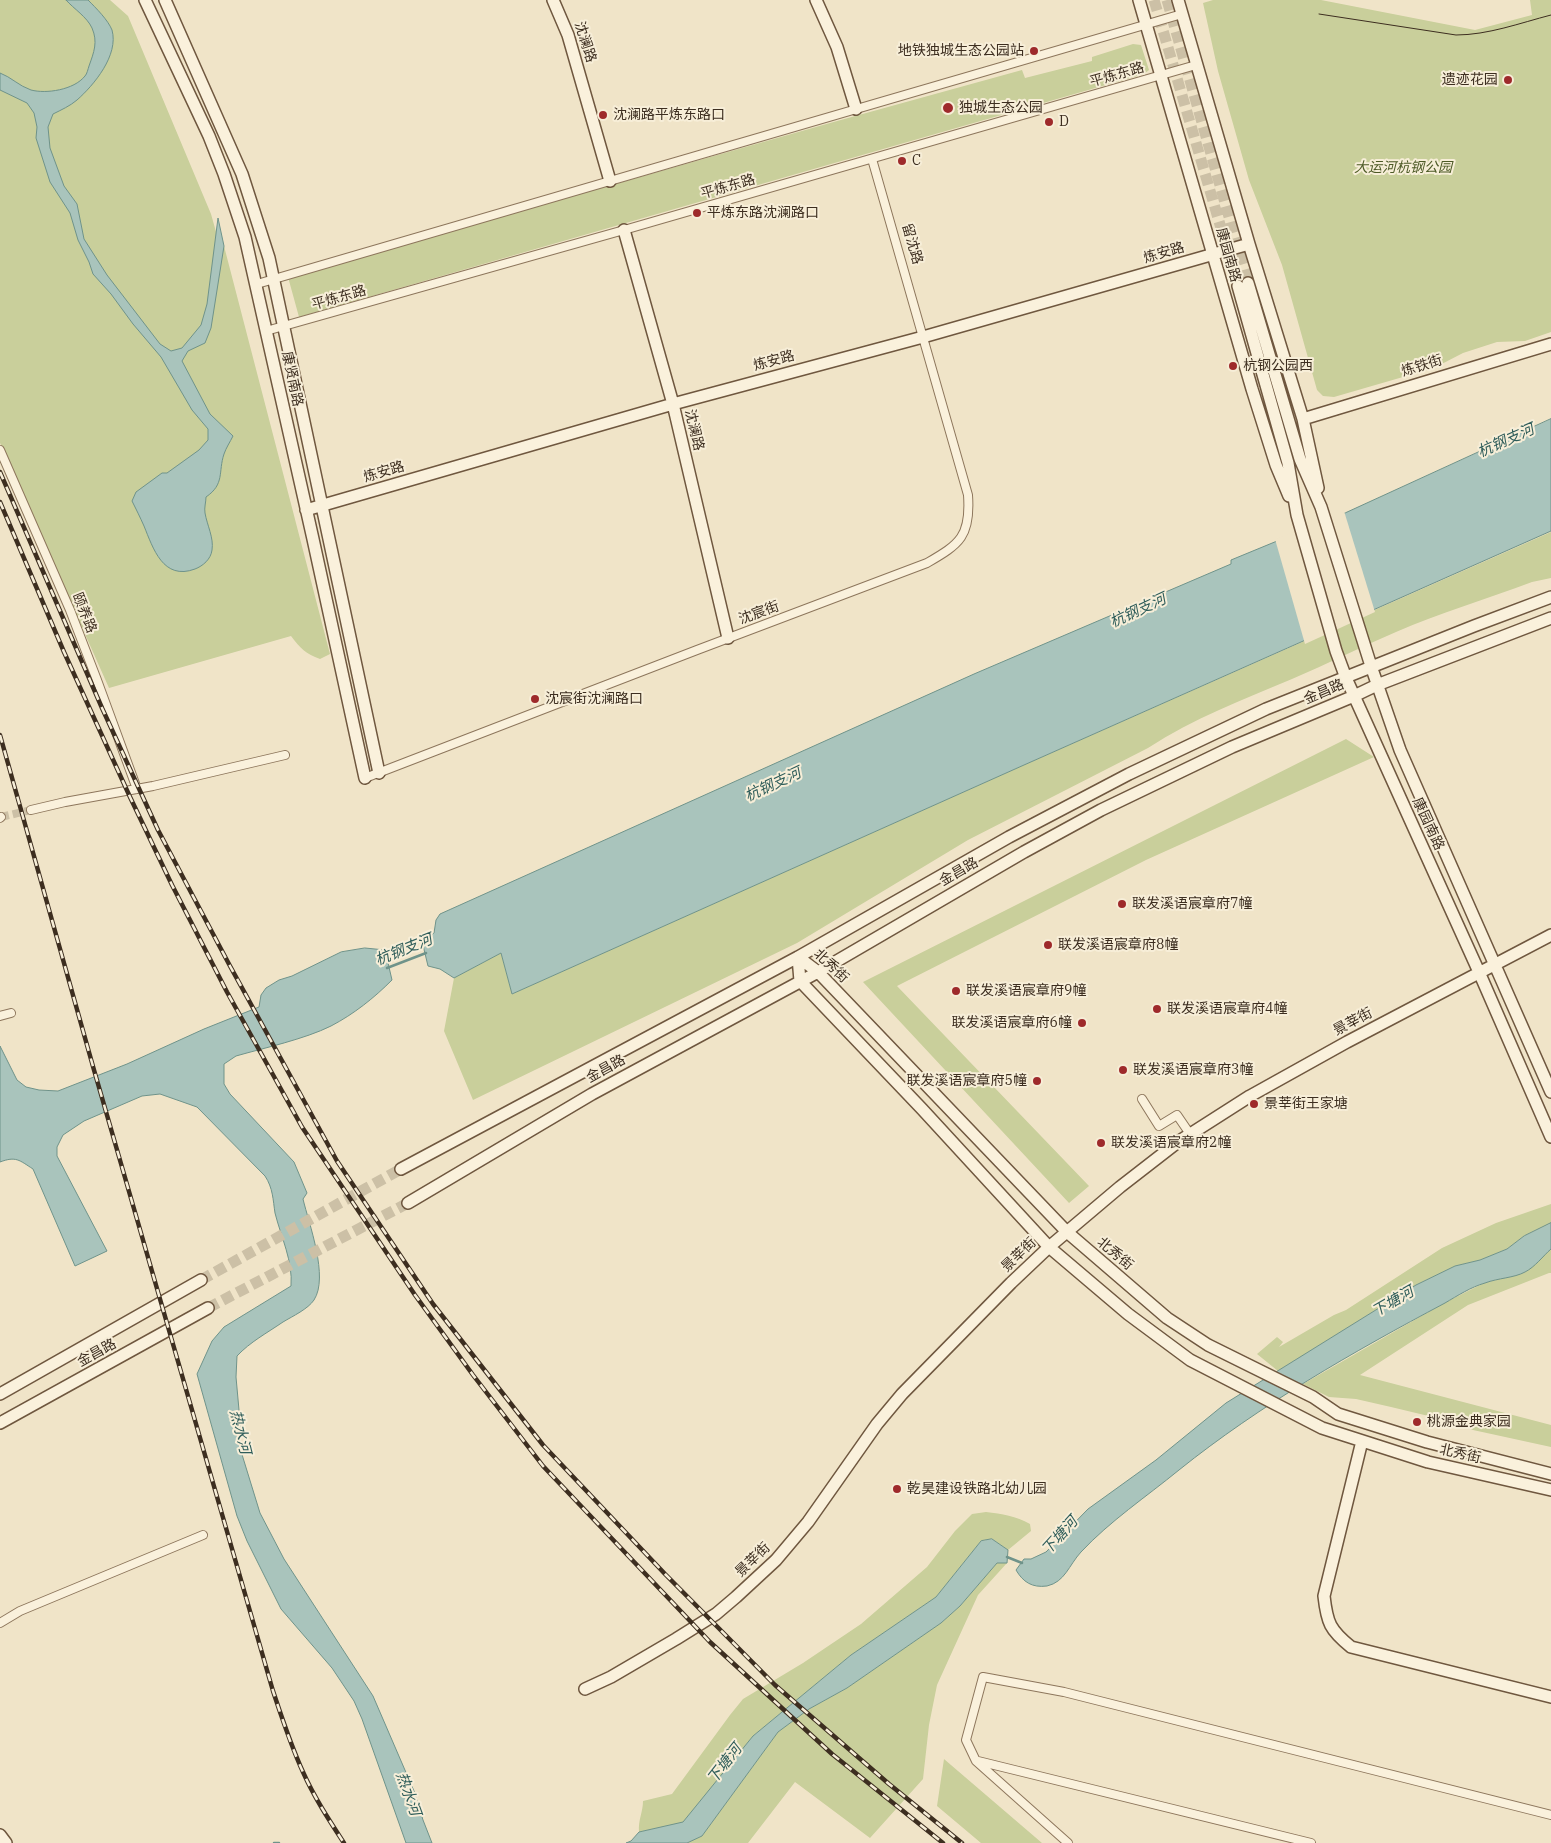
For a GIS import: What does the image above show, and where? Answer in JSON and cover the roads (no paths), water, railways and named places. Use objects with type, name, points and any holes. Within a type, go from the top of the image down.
[{"type":"main road","name":"康贤南路","points":[[146,0],[216,151],[245,237],[257,284],[365,778]]},
{"type":"main road","name":"康贤南路","points":[[165,0],[242,174],[260,227],[284,326],[379,772]]},
{"type":"main road","name":"沈澜路","points":[[553,0],[568,35],[610,182]]},
{"type":"main road","points":[[816,0],[837,48],[856,109]]},
{"type":"main road","name":"康园南路","points":[[1139,0],[1252,390],[1276,465],[1297,515]]},
{"type":"main road","name":"康园南路","points":[[1178,0],[1302,419],[1312,456],[1321,507]]},
{"type":"main road","name":"沈澜路","points":[[624,230],[672,404],[728,638]]},
{"type":"main road","name":"炼安路","points":[[306,510],[672,404],[923,337],[1249,244]]},
{"type":"main road","name":"康园南路","points":[[1551,1092],[1400,750],[1377,685],[1321,507],[1300,459],[1243,285],[1288,463],[1297,515],[1336,651],[1346,678],[1479,972],[1551,1137]]},
{"type":"main road","name":"炼铁街","points":[[1302,419],[1551,344]]},
{"type":"main road","name":"金昌路","points":[[401,1169],[798,957],[992,846],[1128,774],[1266,709],[1346,678],[1371,666],[1551,597]]},
{"type":"main road","name":"金昌路","points":[[408,1203],[592,1094],[818,972],[1024,852],[1102,810],[1232,747],[1377,685],[1551,618]]},
{"type":"main road","name":"景莘街","points":[[585,1689],[611,1677],[660,1649],[716,1614],[776,1560],[808,1522],[872,1432],[902,1394],[1011,1283],[1066,1232],[1120,1187],[1190,1134],[1258,1091],[1495,963],[1551,935]]},
{"type":"main road","name":"北秀街","points":[[798,957],[818,972],[1066,1232],[1167,1318],[1208,1345],[1302,1392],[1338,1414],[1427,1442],[1551,1474]]},
{"type":"main road","name":"北秀街","points":[[798,957],[800,981]]},
{"type":"main road","points":[[800,981],[922,1108],[1049,1247]]},
{"type":"main road","name":"北秀街","points":[[1049,1247],[1128,1314],[1190,1360],[1322,1428],[1428,1462],[1551,1490]]},
{"type":"main road","name":"金昌路","points":[[0,1394],[201,1280]]},
{"type":"main road","name":"金昌路","points":[[0,1423],[208,1308]]},
{"type":"main road","points":[[1362,1441],[1324,1596],[1326,1617],[1336,1635],[1350,1647],[1551,1697]]},
{"type":"main road","points":[[0,1835],[6,1843]]},
{"type":"street","points":[[257,284],[1182,14]]},
{"type":"street","name":"平炼东路","points":[[266,331],[1196,65]]},
{"type":"street","name":"留沈路","points":[[872,159],[923,337]]},
{"type":"street","name":"沈宸街","points":[[365,778],[927,563],[956,545],[964,535],[968,515],[968,495],[923,337]]},
{"type":"street","name":"颐养路","points":[[0,450],[70,610],[98,680],[137,789]]},
{"type":"street","points":[[31,810],[137,789],[284,755]]},
{"type":"street","points":[[0,1016],[11,1013]]},
{"type":"street","points":[[1142,1099],[1159,1126],[1178,1115],[1190,1134]]},
{"type":"street","points":[[0,1623],[20,1611],[203,1535]]},
{"type":"street","points":[[1068,1843],[976,1761],[966,1740],[983,1677],[1064,1692],[1551,1815]]},
{"type":"street","points":[[976,1761],[1311,1843]]},
{"type":"water","points":[[66,0],[88,0],[108,22],[112,30],[113,40],[112,49],[104,69],[91,86],[74,102],[53,114],[48,127],[50,148],[64,186],[77,204],[84,239],[107,275],[160,344],[171,351],[182,348],[201,325],[207,304],[218,218],[224,246],[211,328],[205,343],[188,351],[182,361],[210,414],[233,436],[222,460],[220,477],[216,487],[206,497],[205,511],[212,541],[211,553],[206,562],[201,566],[184,572],[167,566],[161,560],[151,544],[132,501],[136,492],[199,450],[208,440],[208,429],[192,410],[161,357],[93,274],[78,240],[70,213],[50,182],[36,138],[37,127],[34,113],[27,103],[0,90],[0,73],[31,90],[37,91],[67,88],[80,81],[86,75],[95,47],[94,33],[87,20]]},
{"type":"water","points":[[1551,419],[1551,531],[512,994],[501,953],[454,978],[440,969],[428,966],[422,941],[434,933],[436,920],[440,914],[974,674],[1231,564],[1231,560],[1345,513]]},
{"type":"water","name":"热水河","points":[[365,948],[385,950],[392,980],[371,999],[356,1011],[321,1031],[236,1056],[224,1064],[224,1084],[230,1094],[294,1162],[307,1193],[303,1199],[319,1265],[318,1290],[314,1300],[300,1312],[253,1342],[237,1356],[236,1377],[241,1432],[240,1448],[260,1513],[284,1559],[373,1696],[414,1791],[432,1843],[406,1843],[354,1701],[332,1668],[281,1609],[247,1541],[237,1516],[197,1374],[212,1341],[224,1327],[291,1286],[288,1258],[275,1213],[271,1190],[265,1176],[197,1107],[160,1094],[142,1096],[84,1121],[63,1135],[57,1147],[57,1156],[107,1251],[75,1266],[33,1169],[14,1159],[0,1162],[0,1046],[17,1080],[26,1087],[58,1091],[127,1064],[204,1029],[259,1007],[261,995],[266,988],[279,980],[292,976],[341,952]]},
{"type":"water","points":[[1551,1223],[1551,1249],[1529,1270],[1516,1276],[1495,1280],[1464,1292],[1308,1380],[1242,1423],[1116,1520],[1081,1552],[1058,1581],[1047,1586],[1032,1585],[1025,1581],[1016,1570],[1024,1559],[1031,1559],[1046,1552],[1088,1509],[1156,1460],[1226,1403],[1416,1285],[1455,1266],[1480,1260],[1507,1249],[1524,1236]]},
{"type":"water","points":[[992,1539],[1008,1550],[1007,1563],[997,1563],[960,1606],[941,1623],[847,1688],[809,1709],[778,1732],[702,1836],[687,1843],[626,1843],[631,1841],[639,1832],[683,1822],[753,1736],[851,1655],[936,1597],[981,1541]]},
{"type":"waterway","name":"杭钢支河","points":[[387,968],[426,953]]},
{"type":"waterway","name":"下塘河","points":[[1007,1557],[1022,1563]]},
{"type":"waterway","points":[[274,1843],[279,1843]]},
{"type":"tunnel","points":[[1154,0],[1238,286]]},
{"type":"tunnel","points":[[1167,0],[1248,283]]},
{"type":"tunnel","points":[[1,817],[31,810]]},
{"type":"tunnel","points":[[201,1280],[401,1169]]},
{"type":"tunnel","points":[[208,1308],[408,1203]]},
{"type":"tram line","points":[[1319,14],[1456,35],[1492,31],[1551,15]]},
{"type":"railway","points":[[0,472],[102,708],[158,830],[337,1161],[433,1304],[543,1445],[665,1574],[775,1685],[889,1784],[962,1843]]},
{"type":"railway","points":[[0,502],[64,652],[130,797],[172,885],[227,992],[302,1127],[415,1295],[473,1375],[543,1466],[710,1642],[832,1754],[943,1843]]},
{"type":"railway","points":[[0,735],[94,1070],[273,1691],[307,1781],[344,1843]]},
{"type":"place","name":"地铁独城生态公园站","points":[[1034,51]]},
{"type":"place","name":"遗迹花园","points":[[1508,80]]},
{"type":"place","name":"独城生态公园","points":[[948,108]]},
{"type":"place","name":"沈澜路平炼东路口","points":[[603,115]]},
{"type":"place","name":"D","points":[[1049,122]]},
{"type":"place","name":"C","points":[[902,161]]},
{"type":"place","name":"平炼东路沈澜路口","points":[[697,213]]},
{"type":"place","name":"杭钢公园西","points":[[1233,366]]},
{"type":"place","name":"沈宸街沈澜路口","points":[[535,699]]},
{"type":"place","name":"联发溪语宸章府7幢","points":[[1122,904]]},
{"type":"place","name":"联发溪语宸章府8幢","points":[[1048,945]]},
{"type":"place","name":"联发溪语宸章府9幢","points":[[956,991]]},
{"type":"place","name":"联发溪语宸章府4幢","points":[[1157,1009]]},
{"type":"place","name":"联发溪语宸章府6幢","points":[[1082,1023]]},
{"type":"place","name":"联发溪语宸章府3幢","points":[[1123,1070]]},
{"type":"place","name":"联发溪语宸章府5幢","points":[[1037,1081]]},
{"type":"place","name":"景莘街王家塘","points":[[1254,1104]]},
{"type":"place","name":"联发溪语宸章府2幢","points":[[1101,1143]]},
{"type":"place","name":"桃源金典家园","points":[[1417,1422]]},
{"type":"place","name":"乾昊建设铁路北幼儿园","points":[[897,1489]]},
{"type":"park label","name":"大运河杭钢公园","points":[[1403,168]]}]
